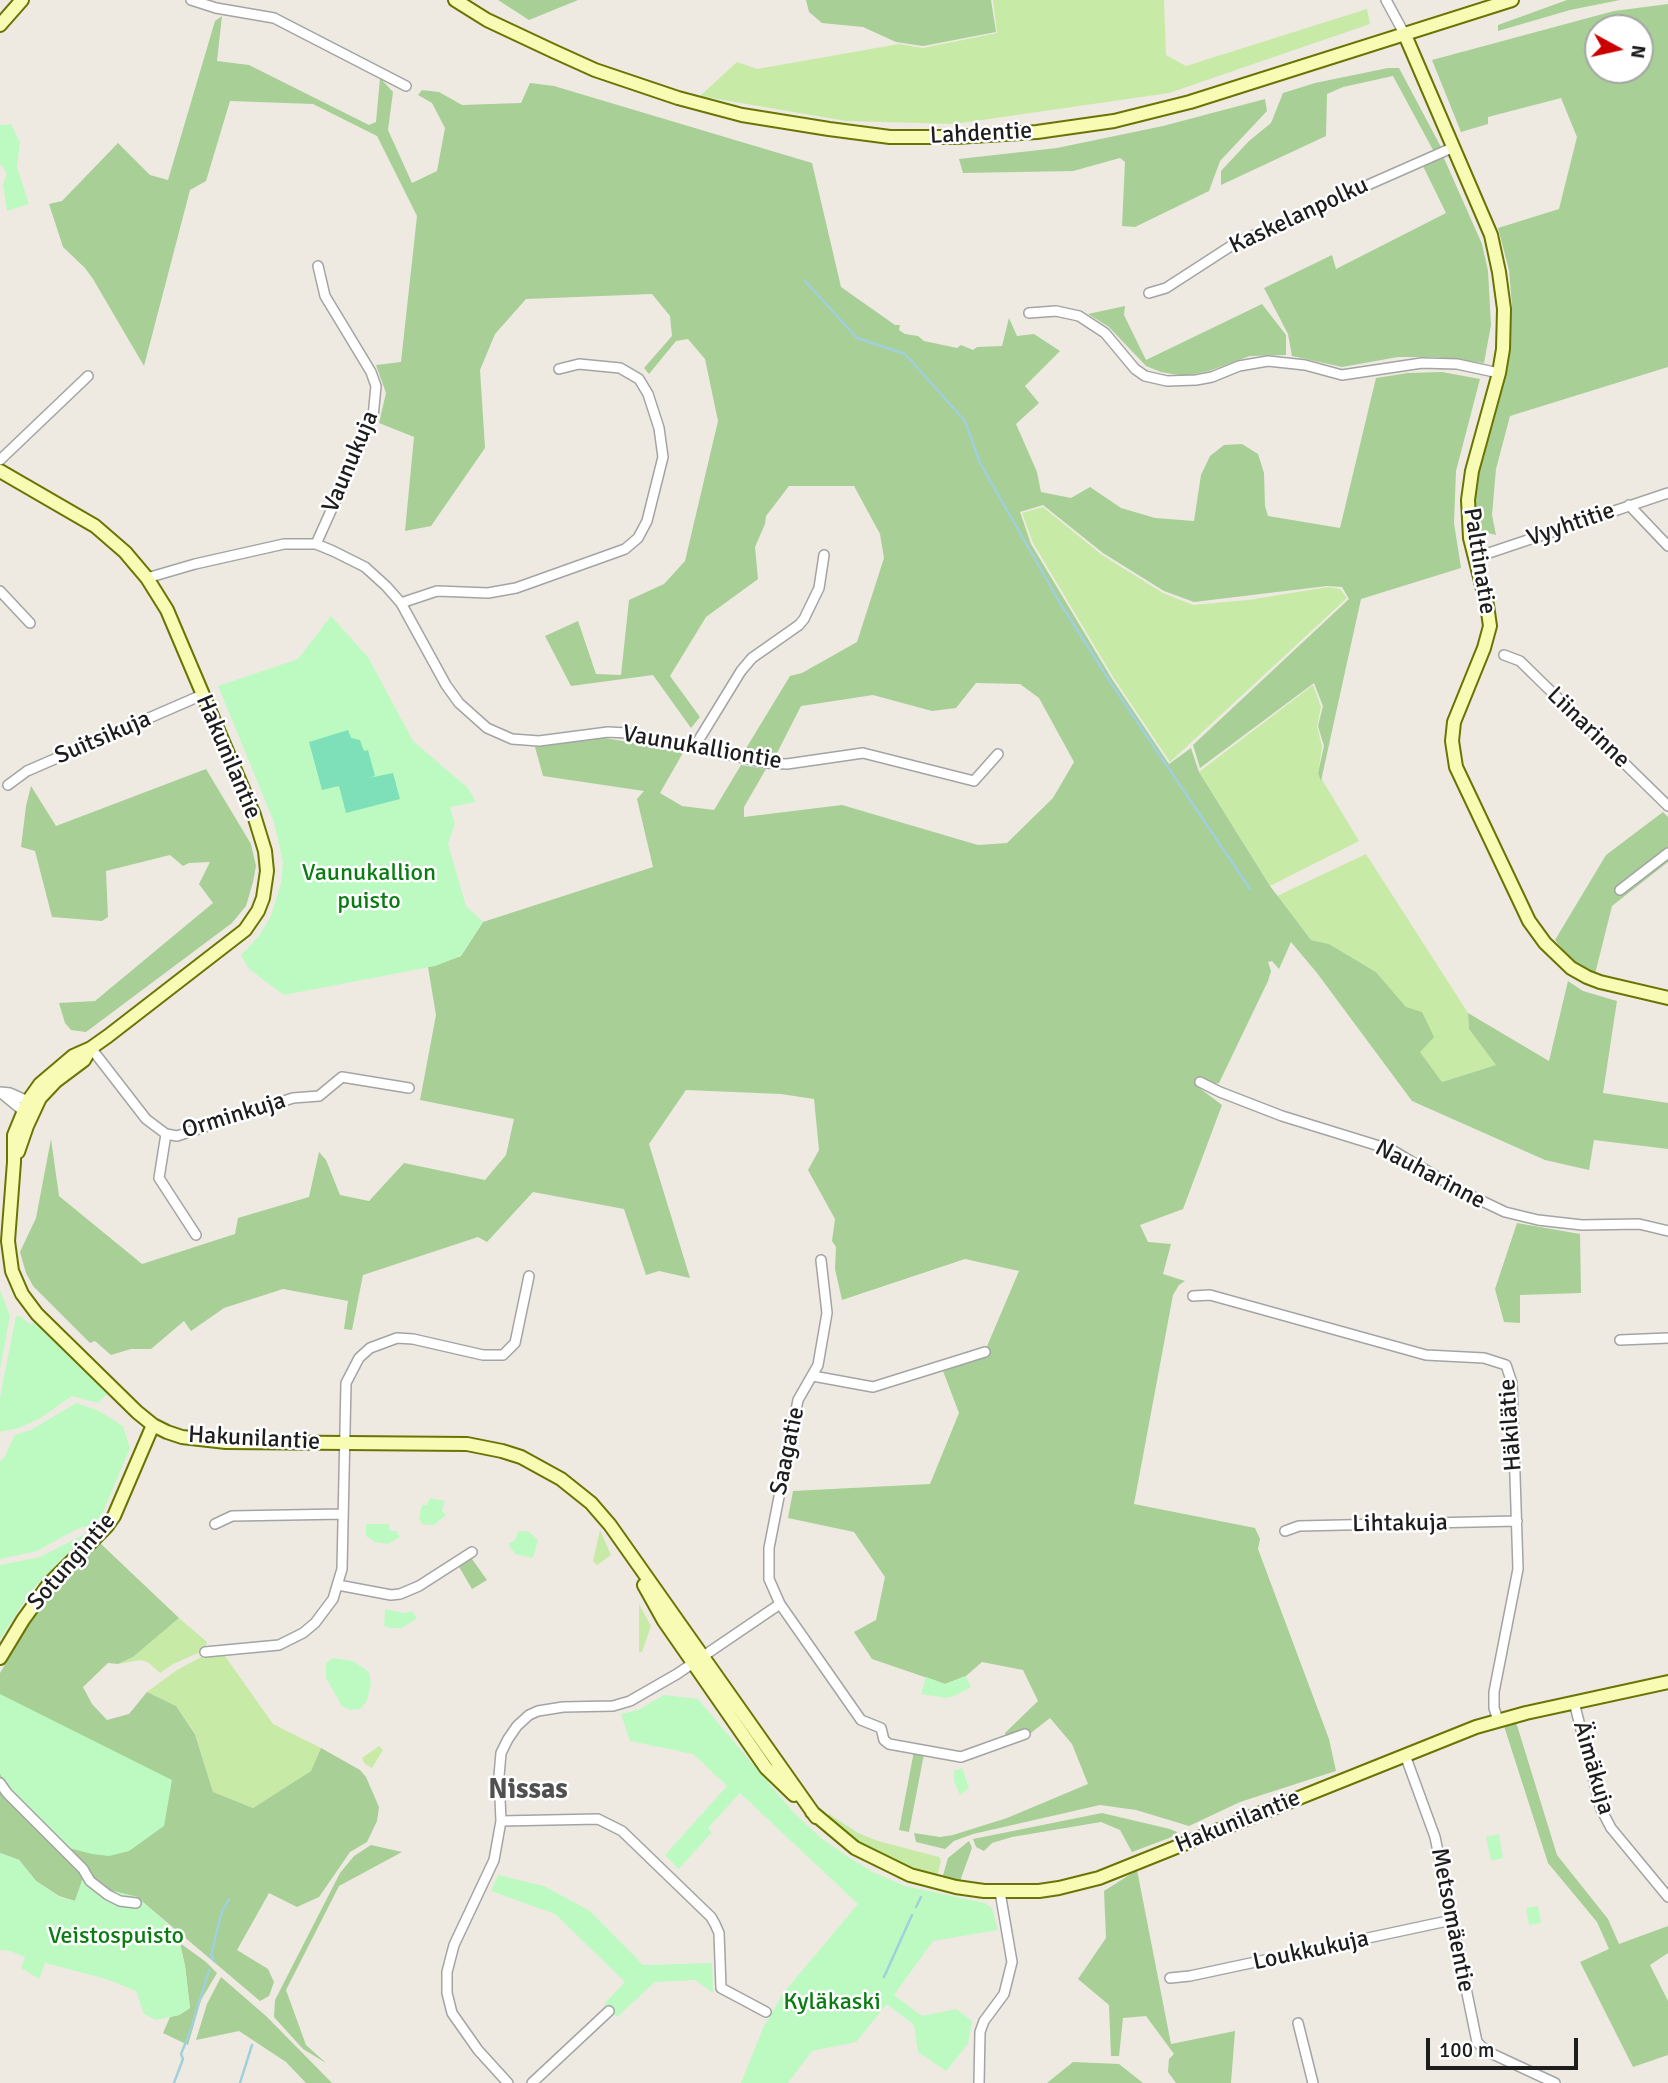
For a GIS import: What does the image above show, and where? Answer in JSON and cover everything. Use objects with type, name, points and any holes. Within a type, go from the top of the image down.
[{"type":"street","points":[[0,25],[22,0]]},
{"type":"street","points":[[191,0],[216,8],[274,18],[406,86]]},
{"type":"street","name":"Lahdentie","points":[[455,0],[487,20],[553,51],[640,86],[742,115],[890,136],[956,137],[1037,132],[1114,121],[1190,102],[1512,0]]},
{"type":"street","points":[[1386,0],[1405,35]]},
{"type":"street","name":"Palttinatie","points":[[1405,35],[1491,235],[1500,272],[1504,329],[1499,373],[1472,471],[1468,520],[1490,625],[1484,648],[1454,723],[1454,758],[1465,790],[1529,921],[1556,955],[1571,968],[1600,982],[1668,998]]},
{"type":"street","name":"Kaskelanpolku","points":[[1149,293],[1166,288],[1234,244],[1454,147]]},
{"type":"street","name":"Vaunukuja","points":[[316,544],[373,417],[376,395],[371,372],[325,296],[318,266]]},
{"type":"street","points":[[1029,313],[1056,311],[1079,316],[1105,333],[1135,369],[1145,376],[1167,381],[1212,377],[1239,366],[1268,361],[1305,365],[1342,375],[1422,363],[1457,364],[1499,373]]},
{"type":"street","points":[[401,603],[437,591],[488,593],[516,588],[625,549],[638,538],[647,522],[663,457],[659,428],[648,394],[639,379],[620,368],[579,364],[559,369]]},
{"type":"street","points":[[0,460],[88,376]]},
{"type":"street","name":"Hakunilantie","points":[[0,471],[95,526],[119,546],[147,578],[167,610],[261,835],[267,871],[263,898],[253,919],[233,941],[91,1048],[84,1060],[28,1107],[14,1135],[8,1241],[16,1284],[37,1314],[153,1425],[182,1437],[215,1442],[454,1443],[502,1451],[539,1466],[561,1479],[591,1503],[610,1525],[664,1621],[698,1659],[766,1768],[816,1817],[855,1848],[909,1875],[956,1887],[1000,1892],[1059,1888],[1099,1878],[1498,1720],[1668,1682]]},
{"type":"street","name":"Vyyhtitie","points":[[1474,558],[1668,493]]},
{"type":"street","points":[[1629,505],[1668,546]]},
{"type":"street","name":"Vaunukalliontie","points":[[147,578],[275,545],[316,544],[365,568],[401,603],[446,685],[459,703],[500,735],[512,739],[539,741],[608,732],[627,733],[766,763],[787,764],[863,753],[974,781],[998,754]]},
{"type":"street","points":[[695,746],[741,671],[758,653],[799,625],[804,618],[819,588],[824,555]]},
{"type":"street","points":[[0,591],[30,623]]},
{"type":"street","name":"Liinarinne","points":[[1504,655],[1520,661],[1668,806]]},
{"type":"street","name":"Suitsikuja","points":[[8,785],[27,771],[202,695]]},
{"type":"street","points":[[1620,890],[1668,853]]},
{"type":"street","name":"Orminkuja","points":[[91,1048],[146,1119],[166,1134],[177,1136],[293,1098],[319,1096],[342,1077],[409,1088]]},
{"type":"street","name":"Nauharinne","points":[[1200,1082],[1282,1116],[1392,1150],[1461,1191],[1505,1212],[1582,1225],[1639,1224],[1668,1231]]},
{"type":"street","points":[[0,1092],[28,1107]]},
{"type":"street","points":[[166,1134],[159,1178],[196,1235]]},
{"type":"street","name":"Saagatie","points":[[821,1260],[827,1313],[818,1365],[798,1400],[769,1548],[769,1579],[780,1604],[862,1720],[881,1728],[884,1741],[961,1757],[1025,1734]]},
{"type":"street","points":[[205,1652],[264,1648],[292,1639],[315,1623],[333,1599],[342,1569],[346,1382],[359,1358],[370,1348],[397,1339],[413,1339],[483,1355],[503,1355],[515,1343],[529,1276]]},
{"type":"street","name":"Häkilätie","points":[[1193,1296],[1210,1295],[1426,1355],[1484,1358],[1506,1365],[1512,1383],[1518,1569],[1494,1692],[1494,1708],[1498,1720]]},
{"type":"street","points":[[1619,1340],[1668,1338]]},
{"type":"street","points":[[813,1376],[873,1387],[985,1352]]},
{"type":"street","name":"Sotungintie","points":[[0,1658],[43,1592],[114,1516],[153,1425]]},
{"type":"street","points":[[215,1524],[232,1516],[343,1514]]},
{"type":"street","name":"Lihtakuja","points":[[1285,1531],[1299,1526],[1517,1521]]},
{"type":"street","points":[[338,1585],[391,1595],[400,1594],[419,1586],[472,1552]]},
{"type":"street","points":[[508,2083],[461,2028],[452,2013],[447,1993],[447,1970],[454,1945],[494,1860],[501,1821],[501,1753],[508,1739],[529,1715],[547,1708],[622,1704],[654,1688],[780,1604]]},
{"type":"street","name":"Äimäkuja","points":[[1574,1702],[1601,1809],[1611,1828],[1668,1898]]},
{"type":"street","name":"Metsomäentie","points":[[1405,1755],[1435,1837],[1478,2042],[1486,2051],[1555,2083]]},
{"type":"street","points":[[0,1783],[6,1793],[83,1869],[90,1881],[120,1901],[136,1903]]},
{"type":"street","points":[[501,1821],[598,1819],[622,1830],[711,1917],[719,1933],[721,1988],[766,2012]]},
{"type":"street","points":[[979,2083],[980,2032],[984,2021],[1004,1994],[1012,1962],[1000,1892]]},
{"type":"street","name":"Loukkukuja","points":[[1170,1978],[1452,1920]]},
{"type":"street","points":[[532,2083],[609,2011]]},
{"type":"street","points":[[1298,2023],[1313,2083]]},
{"type":"green space","points":[[498,0],[578,0],[529,20]]},
{"type":"green space","points":[[806,0],[991,0],[996,32],[923,46],[896,42],[863,27],[822,23],[809,12]]},
{"type":"green space","points":[[993,0],[1164,0],[1166,55],[1186,66],[1367,9],[1370,24],[1169,93],[954,124],[846,121],[700,96],[737,62],[757,69],[899,44],[923,48],[997,33]]},
{"type":"green space","points":[[1567,0],[1620,0],[1570,10],[1498,31],[1498,25]]},
{"type":"green space","points":[[1668,4],[1668,367],[1510,416],[1496,469],[1492,515],[1496,535],[1476,530],[1473,501],[1476,472],[1508,352],[1512,306],[1509,270],[1498,228],[1559,209],[1577,137],[1561,98],[1488,117],[1488,124],[1461,132],[1432,60],[1584,19],[1584,84],[1654,84],[1654,14],[1603,14]]},
{"type":"green space","points":[[222,16],[217,61],[249,65],[369,125],[376,122],[380,78],[393,92],[388,130],[412,183],[437,171],[445,128],[432,103],[418,95],[422,90],[439,92],[462,105],[521,103],[530,83],[554,86],[812,163],[841,287],[895,325],[900,325],[899,330],[905,334],[918,336],[924,341],[957,348],[961,345],[973,350],[977,347],[1002,346],[1009,318],[1017,336],[1034,334],[1060,351],[1025,386],[1039,403],[1016,424],[1037,472],[1041,492],[1071,498],[1090,487],[1121,508],[1155,518],[1194,521],[1201,475],[1210,456],[1224,445],[1242,444],[1258,454],[1264,473],[1268,516],[1340,528],[1376,378],[1442,372],[1480,379],[1456,471],[1454,523],[1461,568],[1361,599],[1321,781],[1318,773],[1324,746],[1318,726],[1323,706],[1314,683],[1200,768],[1193,745],[1349,599],[1342,587],[1327,586],[1194,602],[1164,591],[1103,553],[1043,505],[1020,512],[1031,544],[1112,679],[1169,764],[1191,748],[1199,772],[1270,886],[1311,940],[1329,944],[1376,972],[1406,1007],[1422,1012],[1434,1037],[1420,1052],[1442,1082],[1496,1065],[1469,1029],[1468,1013],[1549,1061],[1568,981],[1583,991],[1617,1001],[1603,1093],[1668,1103],[1668,1149],[1594,1140],[1589,1170],[1545,1160],[1412,1101],[1291,942],[1279,969],[1272,961],[1268,962],[1271,971],[1268,981],[1219,1083],[1198,1087],[1222,1105],[1183,1209],[1140,1225],[1148,1242],[1171,1244],[1163,1274],[1185,1281],[1173,1295],[1134,1504],[1255,1528],[1260,1539],[1258,1549],[1329,1739],[1336,1771],[1240,1802],[1189,1826],[1136,1810],[1100,1805],[973,1834],[954,1841],[945,1849],[916,1842],[914,1833],[940,1837],[953,1835],[1007,1818],[1088,1784],[1072,1744],[1050,1718],[1027,1736],[1008,1743],[1005,1733],[1038,1701],[1023,1670],[982,1662],[966,1676],[945,1684],[872,1659],[854,1632],[876,1620],[885,1577],[854,1532],[788,1518],[793,1491],[930,1484],[959,1413],[943,1371],[982,1358],[1019,1271],[965,1259],[842,1300],[835,1269],[836,1247],[832,1241],[835,1219],[808,1170],[819,1150],[814,1099],[781,1094],[686,1090],[649,1144],[690,1278],[659,1271],[646,1275],[624,1209],[533,1192],[487,1242],[478,1237],[363,1275],[352,1330],[344,1329],[348,1301],[283,1289],[224,1308],[191,1331],[184,1321],[151,1349],[131,1349],[111,1355],[95,1341],[90,1343],[33,1286],[20,1252],[36,1218],[51,1139],[59,1196],[142,1264],[235,1234],[238,1218],[309,1197],[319,1152],[326,1160],[340,1195],[369,1201],[404,1163],[485,1180],[506,1155],[514,1119],[420,1100],[436,1015],[428,967],[461,956],[483,922],[653,867],[637,799],[644,791],[543,776],[535,747],[604,738],[684,751],[660,793],[682,806],[714,810],[741,765],[766,769],[744,807],[744,817],[842,805],[978,845],[1007,843],[1053,798],[1074,762],[1039,698],[1020,684],[976,683],[956,708],[932,711],[873,695],[801,706],[777,753],[745,750],[790,676],[802,673],[857,642],[884,558],[880,534],[854,486],[789,486],[766,516],[755,547],[758,579],[706,617],[670,676],[700,717],[691,728],[653,675],[571,686],[545,636],[578,621],[596,674],[621,675],[629,600],[664,584],[685,561],[718,421],[705,359],[688,339],[676,341],[649,374],[644,368],[672,336],[670,316],[652,294],[526,299],[495,334],[480,370],[485,448],[431,526],[405,531],[414,437],[379,423],[386,393],[376,365],[401,362],[417,216],[377,136],[313,104],[230,101],[206,181],[190,190],[144,366],[93,279],[63,247],[49,204],[62,201],[118,143],[150,175],[168,180],[215,21]]},
{"type":"green space","points":[[1399,68],[1441,147],[1433,150],[1393,76],[1343,87],[1327,94],[1326,136],[1221,185],[1221,171],[1249,141],[1271,123],[1283,93],[1315,83]]},
{"type":"green space","points":[[1265,99],[1267,111],[1220,161],[1209,191],[1135,227],[1122,226],[1125,162],[1120,158],[1073,171],[963,173],[959,159],[1057,148],[1163,126]]},
{"type":"green space","points":[[11,124],[20,142],[17,167],[29,204],[7,211],[3,184],[7,173],[0,164],[0,125]]},
{"type":"green space","points":[[1443,156],[1482,244],[1488,271],[1491,325],[1484,363],[1435,357],[1398,357],[1342,367],[1292,356],[1288,334],[1264,288],[1332,255],[1336,269],[1446,213],[1423,166]]},
{"type":"green space","points":[[1262,304],[1286,335],[1286,355],[1250,356],[1209,371],[1184,376],[1146,366],[1109,327],[1088,314],[1125,306],[1124,315],[1146,360]]},
{"type":"green space","points":[[1043,507],[1102,555],[1163,593],[1193,605],[1248,600],[1328,587],[1340,589],[1347,598],[1170,762],[1113,677],[1033,543],[1022,513]]},
{"type":"green space","name":"Vaunukallion puisto","points":[[331,616],[368,657],[413,741],[468,788],[476,802],[450,807],[455,824],[448,844],[466,906],[483,922],[461,956],[435,966],[284,995],[249,969],[241,955],[259,936],[271,916],[281,883],[283,862],[274,822],[218,686],[298,659]]},
{"type":"green space","points":[[1313,685],[1321,707],[1317,726],[1322,747],[1318,773],[1359,841],[1270,886],[1199,772]]},
{"type":"green space","points":[[348,730],[351,738],[360,740],[364,751],[368,750],[375,776],[369,778],[393,773],[400,799],[346,813],[339,786],[322,790],[309,742]]},
{"type":"green space","points":[[206,769],[251,844],[256,866],[246,906],[232,923],[86,1032],[71,1030],[65,1023],[59,1003],[95,1001],[213,903],[199,884],[210,862],[183,866],[170,855],[106,871],[108,917],[102,921],[52,917],[35,851],[21,847],[31,786],[56,826]]},
{"type":"green space","points":[[1663,812],[1668,817],[1668,862],[1612,906],[1595,974],[1572,961],[1555,940],[1606,855]]},
{"type":"green space","points":[[1366,854],[1468,1013],[1469,1029],[1497,1065],[1442,1082],[1420,1052],[1406,1007],[1376,972],[1329,944],[1311,940],[1277,896]]},
{"type":"green space","points":[[1517,1223],[1580,1234],[1581,1293],[1520,1295],[1520,1323],[1504,1322],[1495,1289]]},
{"type":"green space","points":[[0,1290],[10,1316],[0,1369]]},
{"type":"green space","points":[[16,1316],[31,1325],[34,1322],[109,1392],[98,1403],[72,1396],[39,1419],[19,1428],[0,1432],[0,1397]]},
{"type":"green space","points":[[76,1403],[97,1410],[123,1426],[130,1448],[104,1510],[95,1524],[77,1529],[37,1551],[0,1559],[0,1461],[15,1435],[31,1430]]},
{"type":"green space","points":[[430,1498],[445,1501],[442,1510],[446,1515],[434,1525],[422,1524],[419,1518],[422,1505],[427,1505]]},
{"type":"green space","points":[[366,1524],[389,1524],[390,1531],[396,1531],[400,1537],[388,1544],[375,1542],[366,1536]]},
{"type":"green space","points":[[600,1530],[611,1555],[597,1565],[593,1561]]},
{"type":"green space","points":[[518,1532],[529,1532],[538,1540],[533,1558],[515,1554],[508,1544],[515,1540]]},
{"type":"green space","points":[[87,1533],[32,1590],[0,1639],[0,1565],[40,1557]]},
{"type":"green space","points":[[100,1543],[179,1618],[133,1657],[118,1664],[108,1663],[83,1687],[92,1704],[107,1720],[129,1714],[147,1692],[176,1706],[195,1734],[213,1792],[253,1808],[311,1771],[321,1748],[360,1770],[366,1777],[379,1807],[377,1821],[367,1842],[350,1852],[319,1897],[297,1907],[269,1893],[237,1950],[268,1969],[274,1982],[269,1996],[260,2001],[137,1897],[109,1890],[95,1879],[87,1867],[75,1901],[59,1896],[36,1881],[19,1860],[0,1853],[0,1673],[40,1605]]},
{"type":"green space","points":[[472,1559],[487,1580],[472,1589],[458,1565]]},
{"type":"green space","points":[[639,1604],[651,1626],[642,1652],[639,1652]]},
{"type":"green space","points":[[385,1609],[404,1613],[412,1611],[417,1618],[402,1628],[391,1628],[384,1626]]},
{"type":"green space","points":[[179,1618],[207,1642],[205,1650],[160,1673],[141,1660],[118,1664],[133,1657]]},
{"type":"green space","points":[[205,1655],[225,1656],[273,1724],[321,1748],[311,1771],[253,1808],[213,1792],[195,1733],[176,1706],[147,1692],[177,1670]]},
{"type":"green space","points":[[333,1658],[353,1661],[369,1672],[371,1683],[367,1701],[360,1709],[350,1710],[342,1706],[326,1678],[326,1663]]},
{"type":"green space","points":[[966,1676],[971,1687],[954,1696],[946,1698],[921,1694],[926,1677],[945,1684]]},
{"type":"green space","points":[[0,1694],[172,1780],[164,1826],[129,1851],[109,1856],[69,1848],[17,1799],[0,1774]]},
{"type":"green space","name":"Kyläkaski","points":[[664,1695],[698,1699],[794,1813],[821,1838],[848,1857],[905,1886],[985,1903],[992,1908],[998,1930],[933,1941],[894,1995],[922,2016],[956,2009],[972,2021],[968,2044],[946,2071],[918,2052],[914,2025],[887,2004],[856,2042],[812,2051],[788,2083],[741,2083],[763,2028],[784,1992],[858,1904],[740,1793],[708,1828],[712,1832],[679,1869],[665,1855],[727,1786],[693,1754],[630,1741],[621,1714],[638,1710]]},
{"type":"green space","points":[[1516,1722],[1557,1855],[1608,1919],[1619,1944],[1668,1926],[1668,1953],[1650,1965],[1668,2001],[1668,2055],[1633,2067],[1580,1962],[1609,1949],[1597,1922],[1548,1863],[1504,1726]]},
{"type":"green space","points":[[379,1746],[383,1750],[372,1768],[365,1764],[362,1758]]},
{"type":"green space","points":[[914,1751],[924,1754],[909,1832],[899,1830]]},
{"type":"green space","points":[[962,1768],[969,1788],[960,1795],[954,1781],[954,1771]]},
{"type":"green space","points":[[1102,1813],[1170,1829],[1177,1832],[1177,1835],[1132,1852],[1120,1830],[1101,1822],[1012,1837],[992,1843],[984,1851],[976,1847],[973,1839]]},
{"type":"green space","points":[[829,1814],[858,1833],[878,1841],[939,1857],[941,1861],[937,1877],[897,1864],[857,1842],[826,1817]]},
{"type":"green space","points":[[1499,1834],[1503,1858],[1491,1861],[1486,1837]]},
{"type":"green space","points":[[969,1841],[972,1848],[960,1881],[942,1879],[948,1858]]},
{"type":"green space","points":[[371,1845],[402,1852],[339,1886],[286,1990],[306,2045],[326,2063],[303,2049],[274,2017],[275,2000],[340,1873],[354,1856]]},
{"type":"green space","name":"Veistospuisto","points":[[0,1853],[19,1860],[36,1881],[59,1897],[75,1901],[87,1866],[95,1879],[109,1890],[137,1897],[177,1932],[185,1966],[190,2008],[179,2015],[156,2020],[144,2014],[136,1991],[106,1979],[45,1963],[39,1979],[21,1968],[25,1957],[0,1950]]},
{"type":"green space","points":[[1137,1870],[1171,2044],[1235,2031],[1231,2083],[1176,2083],[1168,2072],[1169,2059],[1174,2054],[1146,2016],[1123,2018],[1119,2056],[1111,2056],[1109,2005],[1078,1979],[1106,1938],[1104,1891]]},
{"type":"green space","points":[[498,1875],[544,1886],[590,1911],[643,1965],[712,1963],[713,1993],[695,1980],[655,1982],[617,2017],[604,2004],[625,1982],[555,1914],[491,1891]]},
{"type":"green space","points":[[1538,1906],[1541,1923],[1529,1925],[1526,1908]]},
{"type":"green space","points":[[180,1943],[217,1973],[201,2000],[188,2045],[163,2033],[170,2017],[190,2008]]},
{"type":"green space","points":[[221,1977],[266,2016],[332,2083],[306,2083],[286,2062],[239,2031],[196,2040],[207,2004]]},
{"type":"green space","points":[[1073,2062],[1119,2064],[1143,2083],[1047,2083]]},
{"type":"waterway","points":[[805,281],[857,338],[905,354],[965,421],[980,463],[1060,603],[1250,889]]},
{"type":"waterway","points":[[916,1907],[921,1897]]},
{"type":"waterway","points":[[214,1961],[211,1956],[214,1943],[222,1911],[229,1899]]},
{"type":"waterway","points":[[884,1977],[912,1915]]},
{"type":"waterway","points":[[174,2083],[209,1970]]},
{"type":"waterway","points":[[240,2083],[252,2045]]},
{"type":"district","name":"Nissas","points":[[528,1791]]}]
